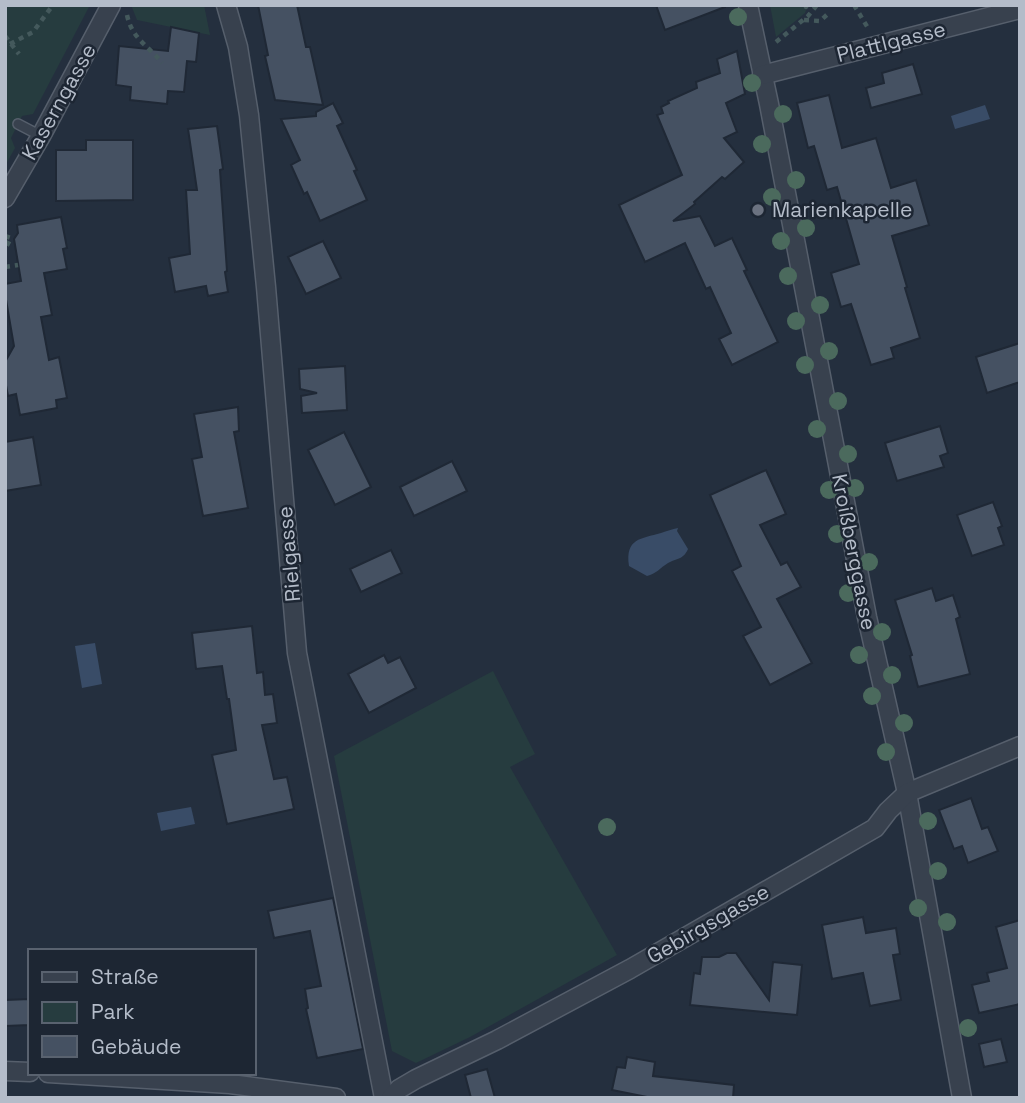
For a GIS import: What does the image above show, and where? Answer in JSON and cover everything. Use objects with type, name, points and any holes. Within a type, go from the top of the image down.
[{"type":"street","name":"Kaserngasse","points":[[5,198],[111,5]]},
{"type":"street","name":"Rielgasse","points":[[226,5],[238,47],[249,115],[267,287],[297,653],[384,1098]]},
{"type":"street","name":"Kroißberggasse","points":[[748,5],[867,617],[906,793],[962,1098]]},
{"type":"street","name":"Plattlgasse","points":[[762,75],[1020,9]]},
{"type":"street","name":"Gebirgsgasse","points":[[391,1098],[399,1089],[416,1079],[497,1040],[630,969],[875,828],[906,793],[1020,746]]},
{"type":"street","points":[[5,1071],[28,1072]]},
{"type":"street","points":[[81,1075],[230,1084],[336,1098]]},
{"type":"lane","points":[[18,124],[41,136]]},
{"type":"path","points":[[10,44],[33,32],[53,5]]},
{"type":"path","points":[[775,44],[817,5]]},
{"type":"path","points":[[853,5],[871,33]]},
{"type":"path","points":[[803,20],[820,21],[830,12]]},
{"type":"path","points":[[129,21],[134,34],[162,63]]},
{"type":"path","points":[[5,36],[19,54]]},
{"type":"path","points":[[5,236],[11,238],[5,249]]},
{"type":"path","points":[[5,267],[18,265]]},
{"type":"green space","points":[[5,5],[90,5],[33,114],[22,116],[11,138],[15,148],[5,166]]},
{"type":"green space","points":[[131,5],[204,5],[210,35],[137,20]]},
{"type":"green space","points":[[770,5],[801,5],[806,10],[776,37]]},
{"type":"green space","points":[[493,671],[535,754],[510,767],[617,955],[470,1037],[416,1063],[392,1051],[334,756]]},
{"type":"water","points":[[985,105],[990,119],[955,129],[951,116]]},
{"type":"water","points":[[678,528],[677,531],[688,549],[682,557],[647,576],[629,566],[628,557],[636,541]]},
{"type":"water","points":[[95,643],[102,684],[82,688],[75,646]]},
{"type":"water","points":[[191,807],[195,824],[161,831],[157,813]]},
{"type":"building","points":[[258,5],[297,5],[323,105],[275,100]]},
{"type":"building","points":[[656,5],[725,5],[725,7],[665,30]]},
{"type":"building","points":[[171,27],[199,33],[196,62],[187,61],[184,92],[168,91],[167,104],[130,100],[131,87],[116,85],[119,46],[168,51]]},
{"type":"building","points":[[737,51],[745,94],[726,103],[737,132],[724,138],[744,162],[725,179],[722,177],[673,221],[700,216],[715,246],[732,238],[747,270],[744,271],[778,342],[732,365],[719,339],[731,333],[710,287],[706,289],[685,243],[645,262],[619,205],[682,175],[657,115],[663,113],[661,107],[669,103],[668,101],[697,88],[696,82],[720,73],[717,59]]},
{"type":"building","points":[[913,64],[922,94],[871,108],[866,88],[884,83],[882,73]]},
{"type":"building","points":[[829,95],[842,148],[876,138],[891,188],[916,180],[929,225],[892,236],[920,338],[891,348],[894,358],[871,365],[851,304],[841,307],[831,273],[859,264],[837,187],[827,190],[814,146],[808,148],[797,103]]},
{"type":"building","points":[[333,103],[343,123],[337,126],[367,200],[320,221],[291,165],[300,160],[281,119],[316,116],[316,112]]},
{"type":"building","points":[[217,126],[223,169],[220,170],[228,292],[208,296],[206,286],[175,292],[169,258],[190,254],[186,190],[197,190],[188,129]]},
{"type":"building","points":[[86,140],[133,140],[133,200],[56,201],[56,150],[86,150]]},
{"type":"building","points":[[61,217],[67,248],[63,249],[67,269],[44,273],[52,315],[41,317],[49,360],[59,357],[67,398],[56,400],[57,408],[20,415],[16,394],[8,396],[5,380],[5,362],[14,346],[5,284],[21,281],[14,239],[18,233],[17,225]]},
{"type":"building","points":[[323,241],[341,278],[306,294],[288,257]]},
{"type":"building","points":[[1020,343],[1020,382],[987,393],[976,357]]},
{"type":"building","points":[[345,366],[347,410],[302,413],[301,396],[317,393],[300,389],[299,369]]},
{"type":"building","points":[[238,407],[239,431],[234,432],[248,508],[203,516],[192,459],[202,457],[194,414]]},
{"type":"building","points":[[940,426],[948,453],[940,456],[944,467],[897,481],[885,443]]},
{"type":"building","points":[[344,432],[371,487],[335,505],[308,450]]},
{"type":"building","points":[[33,437],[41,485],[5,491],[5,442]]},
{"type":"building","points":[[452,461],[467,491],[414,516],[400,487]]},
{"type":"building","points":[[766,470],[786,514],[760,525],[781,565],[787,562],[801,587],[777,599],[812,663],[770,685],[743,636],[761,627],[732,571],[741,566],[710,495]]},
{"type":"building","points":[[993,502],[1002,526],[998,528],[1004,545],[972,556],[957,515]]},
{"type":"building","points":[[391,550],[402,573],[361,592],[350,569]]},
{"type":"building","points":[[932,588],[936,601],[953,595],[960,617],[956,619],[970,674],[918,687],[910,656],[912,655],[895,600]]},
{"type":"building","points":[[252,626],[257,673],[263,672],[265,695],[273,694],[277,723],[262,725],[274,779],[287,777],[294,809],[227,824],[212,755],[236,750],[229,699],[222,666],[196,669],[192,633]]},
{"type":"building","points":[[384,655],[388,663],[400,657],[416,688],[369,713],[348,674]]},
{"type":"building","points":[[971,798],[982,829],[988,827],[998,851],[968,863],[962,846],[954,849],[939,810]]},
{"type":"building","points":[[333,898],[363,1049],[317,1058],[306,1009],[305,989],[321,986],[310,931],[274,938],[268,911]]},
{"type":"building","points":[[863,917],[866,933],[896,928],[900,954],[893,955],[901,1000],[870,1006],[863,973],[832,979],[822,925]]},
{"type":"building","points":[[1020,920],[1020,1004],[979,1013],[972,985],[989,981],[987,973],[1007,968],[996,927]]},
{"type":"building","points":[[736,953],[769,1000],[773,962],[802,965],[797,1015],[690,1005],[694,973],[700,974],[702,957],[719,957]]},
{"type":"building","points":[[28,999],[28,1025],[5,1026],[5,1000]]},
{"type":"building","points":[[1001,1039],[1007,1062],[984,1067],[979,1044]]},
{"type":"building","points":[[627,1057],[655,1062],[653,1076],[734,1085],[733,1098],[652,1098],[612,1090],[617,1067],[625,1068]]},
{"type":"building","points":[[487,1069],[495,1098],[471,1098],[465,1075]]},
{"type":"place","name":"Marienkapelle","points":[[758,210]]}]
